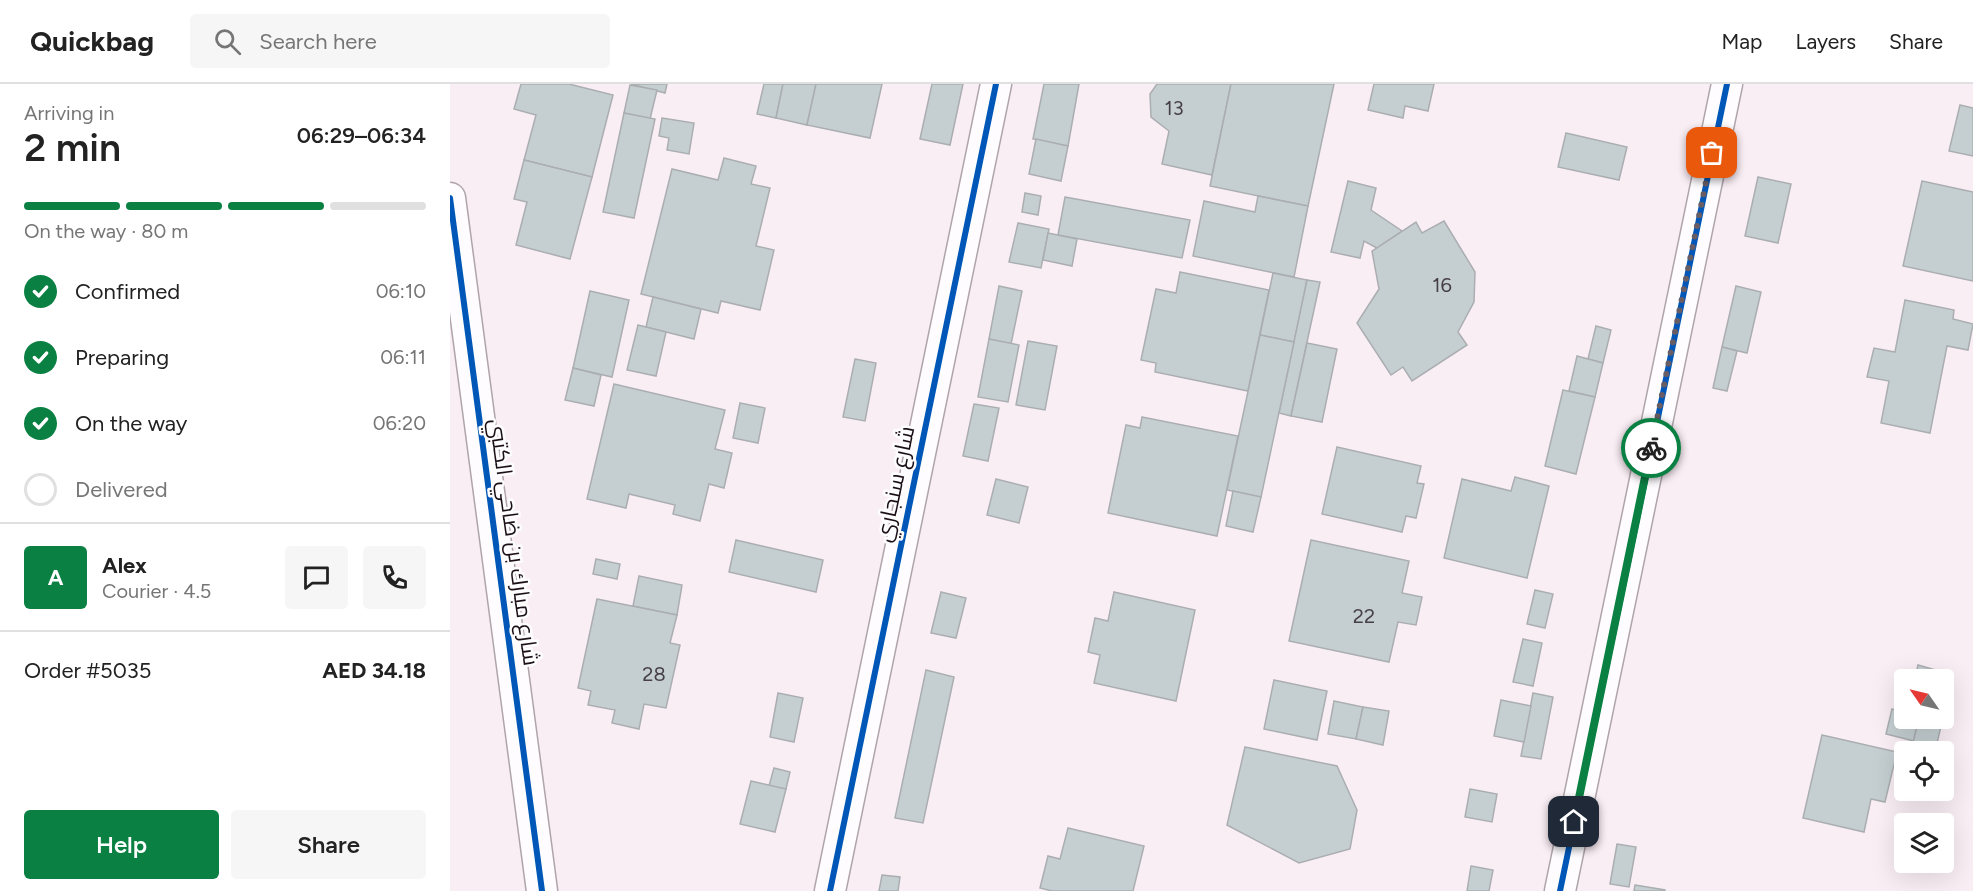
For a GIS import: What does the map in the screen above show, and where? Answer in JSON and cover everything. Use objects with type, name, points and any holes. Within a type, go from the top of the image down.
[{"type":"street","name":"شارع سنجاري","points":[[830,891],[996,84]]},
{"type":"street","points":[[1560,891],[1727,84]]},
{"type":"street","name":"شارع مبارك بن ضاحي الكتبي","points":[[450,198],[542,891]]},
{"type":"building","points":[[521,84],[569,84],[613,95],[592,177],[524,160],[536,115],[514,109]]},
{"type":"building","points":[[631,84],[667,84],[665,93]]},
{"type":"building","points":[[764,84],[783,84],[776,118],[757,114]]},
{"type":"building","points":[[783,84],[816,84],[807,125],[776,118]]},
{"type":"building","points":[[816,84],[882,84],[870,138],[807,125]]},
{"type":"building","points":[[932,84],[963,84],[950,145],[920,139]]},
{"type":"building","points":[[1044,84],[1079,84],[1068,146],[1033,139]]},
{"type":"building","points":[[1157,84],[1231,84],[1212,175],[1162,164],[1169,131],[1151,117],[1150,94]]},
{"type":"building","points":[[1231,84],[1334,84],[1308,206],[1210,186]]},
{"type":"building","points":[[1374,84],[1434,84],[1428,111],[1405,106],[1403,118],[1368,110]]},
{"type":"building","points":[[630,85],[657,90],[650,119],[624,113]]},
{"type":"building","points":[[1960,105],[1973,108],[1973,156],[1949,151]]},
{"type":"building","points":[[624,113],[655,119],[634,218],[603,212]]},
{"type":"building","points":[[662,118],[694,123],[689,154],[667,150],[669,138],[659,136]]},
{"type":"building","points":[[1566,133],[1627,147],[1619,180],[1558,167]]},
{"type":"building","points":[[1036,139],[1068,146],[1061,181],[1029,174]]},
{"type":"building","points":[[724,158],[756,166],[751,184],[770,188],[756,246],[774,250],[760,310],[721,301],[718,313],[641,294],[672,169],[718,180]]},
{"type":"building","points":[[524,160],[592,177],[570,259],[516,245],[527,202],[514,199]]},
{"type":"building","points":[[1758,177],[1791,184],[1778,243],[1745,236]]},
{"type":"building","points":[[1348,181],[1376,188],[1371,210],[1402,231],[1377,248],[1364,241],[1360,258],[1331,252]]},
{"type":"building","points":[[1922,181],[1973,192],[1973,281],[1903,266]]},
{"type":"building","points":[[1025,193],[1041,196],[1038,215],[1022,212]]},
{"type":"building","points":[[1258,196],[1308,206],[1294,277],[1193,256],[1204,201],[1255,212]]},
{"type":"building","points":[[1065,197],[1190,220],[1182,258],[1058,235]]},
{"type":"building","points":[[1444,221],[1475,272],[1474,302],[1458,332],[1467,345],[1412,381],[1403,367],[1391,375],[1357,323],[1379,289],[1372,251],[1416,222],[1422,233]]},
{"type":"building","points":[[1018,223],[1049,229],[1041,268],[1009,262]]},
{"type":"building","points":[[1048,233],[1077,239],[1072,266],[1043,260]]},
{"type":"building","points":[[1180,272],[1269,290],[1248,391],[1155,372],[1156,363],[1141,360],[1156,289],[1176,293]]},
{"type":"building","points":[[1273,273],[1307,280],[1294,342],[1260,335]]},
{"type":"building","points":[[1307,280],[1320,282],[1291,416],[1279,413]]},
{"type":"building","points":[[999,286],[1022,291],[1011,344],[989,339]]},
{"type":"building","points":[[1736,286],[1761,292],[1747,353],[1722,347]]},
{"type":"building","points":[[590,291],[629,300],[612,377],[573,368]]},
{"type":"building","points":[[653,297],[701,309],[694,339],[646,327]]},
{"type":"building","points":[[1905,300],[1954,310],[1953,319],[1973,324],[1968,350],[1947,346],[1930,433],[1881,423],[1889,381],[1867,377],[1874,348],[1895,352]]},
{"type":"building","points":[[638,325],[666,332],[656,376],[627,370]]},
{"type":"building","points":[[1596,326],[1611,330],[1603,363],[1588,359]]},
{"type":"building","points":[[1260,335],[1294,342],[1261,497],[1227,490]]},
{"type":"building","points":[[989,339],[1019,345],[1008,402],[978,397]]},
{"type":"building","points":[[1028,341],[1057,346],[1045,410],[1016,405]]},
{"type":"building","points":[[1307,343],[1337,349],[1322,422],[1291,416]]},
{"type":"building","points":[[1722,347],[1737,351],[1727,391],[1713,388]]},
{"type":"building","points":[[1577,356],[1603,363],[1595,397],[1569,391]]},
{"type":"building","points":[[855,359],[876,363],[865,421],[843,417]]},
{"type":"building","points":[[573,368],[601,375],[594,406],[565,400]]},
{"type":"building","points":[[614,384],[725,410],[715,449],[732,453],[724,488],[709,484],[700,521],[673,514],[675,505],[629,494],[626,508],[587,499]]},
{"type":"building","points":[[1563,390],[1595,397],[1576,474],[1545,466]]},
{"type":"building","points":[[740,403],[765,408],[758,443],[733,438]]},
{"type":"building","points":[[974,404],[999,408],[988,461],[963,456]]},
{"type":"building","points":[[1142,417],[1238,436],[1217,536],[1108,513],[1126,425],[1140,428]]},
{"type":"building","points":[[1337,447],[1421,466],[1417,483],[1424,484],[1416,518],[1406,516],[1402,532],[1322,514]]},
{"type":"building","points":[[1515,477],[1549,486],[1527,578],[1444,558],[1462,479],[1511,491]]},
{"type":"building","points":[[996,479],[1028,487],[1019,523],[987,515]]},
{"type":"building","points":[[1233,491],[1261,497],[1253,532],[1226,526]]},
{"type":"building","points":[[736,540],[823,560],[816,592],[729,572]]},
{"type":"building","points":[[1311,540],[1409,561],[1402,593],[1422,597],[1416,625],[1398,622],[1389,662],[1289,641]]},
{"type":"building","points":[[596,559],[620,564],[617,579],[593,574]]},
{"type":"building","points":[[639,576],[682,585],[677,615],[633,606]]},
{"type":"building","points":[[1535,590],[1553,594],[1545,628],[1527,624]]},
{"type":"building","points":[[941,592],[966,598],[956,638],[931,633]]},
{"type":"building","points":[[1114,592],[1195,610],[1176,701],[1094,683],[1100,655],[1088,652],[1095,618],[1108,621]]},
{"type":"building","points":[[597,599],[677,615],[670,643],[680,645],[666,708],[644,704],[639,729],[612,723],[615,710],[588,705],[591,691],[578,688]]},
{"type":"building","points":[[1523,639],[1542,643],[1533,686],[1513,682]]},
{"type":"building","points":[[1918,665],[1932,669],[1917,669]]},
{"type":"building","points":[[926,670],[954,677],[923,823],[895,818]]},
{"type":"building","points":[[1274,680],[1327,691],[1317,740],[1264,729]]},
{"type":"building","points":[[778,693],[803,698],[794,742],[770,737]]},
{"type":"building","points":[[1533,693],[1553,697],[1541,759],[1521,756]]},
{"type":"building","points":[[1501,700],[1531,706],[1524,742],[1494,736]]},
{"type":"building","points":[[1334,701],[1363,707],[1356,739],[1328,734]]},
{"type":"building","points":[[1363,707],[1389,711],[1383,745],[1356,739]]},
{"type":"building","points":[[1892,709],[1894,709],[1894,729],[1917,729],[1914,741],[1886,734]]},
{"type":"building","points":[[1916,729],[1940,729],[1938,741],[1913,741]]},
{"type":"building","points":[[1822,735],[1894,751],[1894,764],[1885,802],[1871,799],[1864,832],[1803,818]]},
{"type":"building","points":[[1245,747],[1337,766],[1357,810],[1350,849],[1299,863],[1227,825]]},
{"type":"building","points":[[774,768],[790,772],[786,789],[769,786]]},
{"type":"building","points":[[751,781],[786,789],[775,832],[740,824]]},
{"type":"building","points":[[1470,789],[1497,794],[1492,822],[1465,817]]},
{"type":"building","points":[[1068,828],[1144,846],[1133,891],[1052,891],[1040,888],[1048,856],[1060,859]]},
{"type":"building","points":[[1617,844],[1636,847],[1629,887],[1610,884]]},
{"type":"building","points":[[1471,866],[1493,870],[1489,891],[1467,891]]},
{"type":"building","points":[[882,875],[900,877],[898,891],[879,891]]},
{"type":"building","points":[[1635,885],[1665,890],[1665,891],[1634,891]]},
{"type":"cycle path","points":[[830,891],[996,84]]},
{"type":"cycle path","points":[[1560,891],[1727,84]]},
{"type":"cycle path","points":[[450,198],[542,891]]},
{"type":"way so far","points":[[1651,448],[1712,153]]},
{"type":"route","points":[[1574,822],[1651,448]]}]
